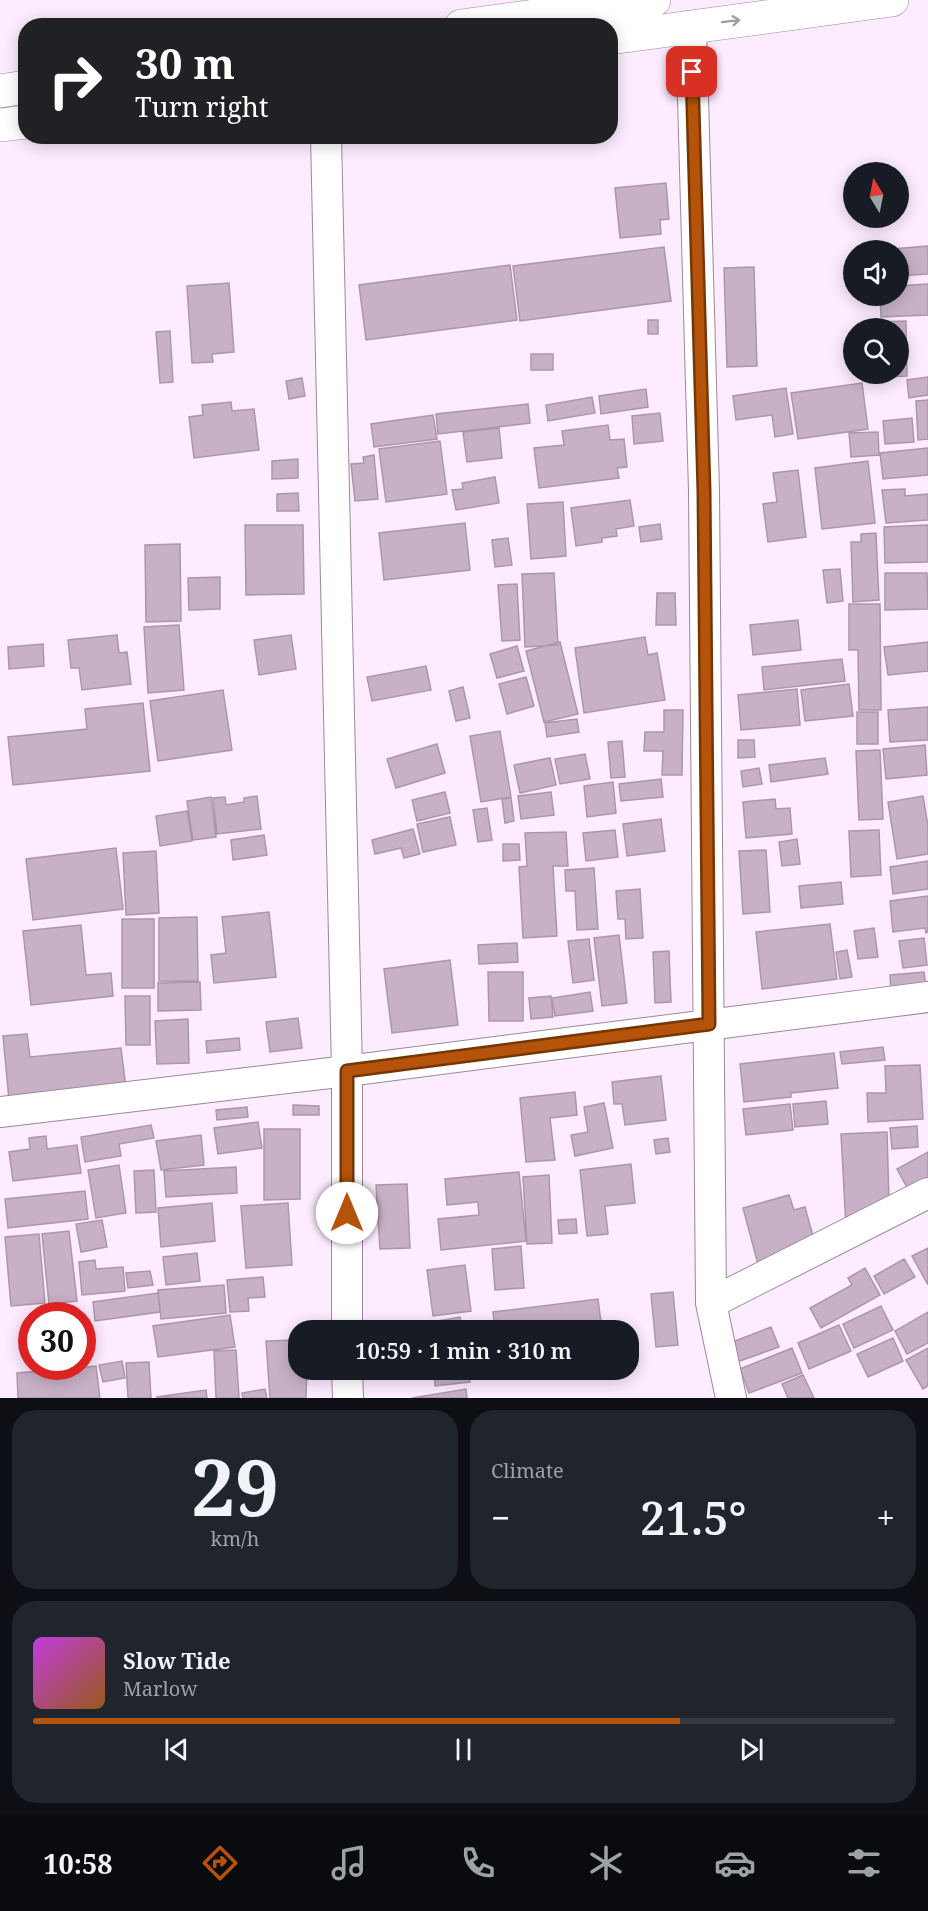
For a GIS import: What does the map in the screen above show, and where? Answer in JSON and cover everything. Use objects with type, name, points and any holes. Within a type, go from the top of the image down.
[{"type":"highway","points":[[520,18],[654,0]]},
{"type":"highway","points":[[618,37],[892,0]]},
{"type":"highway","points":[[0,91],[18,88]]},
{"type":"highway","points":[[0,125],[18,123]]},
{"type":"street","points":[[691,26],[704,491],[711,1303],[731,1398]]},
{"type":"street","points":[[326,144],[347,1071],[347,1320]]},
{"type":"street","points":[[0,1112],[347,1071],[928,996]]},
{"type":"street","points":[[711,1303],[928,1193]]},
{"type":"street","points":[[347,1380],[348,1398]]},
{"type":"building","points":[[666,183],[669,219],[660,220],[661,234],[620,238],[615,188]]},
{"type":"building","points":[[928,246],[928,274],[909,275],[909,248]]},
{"type":"building","points":[[664,247],[671,301],[520,321],[513,266]]},
{"type":"building","points":[[510,265],[517,320],[366,340],[359,285]]},
{"type":"building","points":[[754,267],[757,366],[727,367],[724,268]]},
{"type":"building","points":[[229,283],[234,352],[212,354],[213,362],[192,363],[187,286]]},
{"type":"building","points":[[928,284],[928,315],[881,317],[880,306],[909,306],[909,285]]},
{"type":"building","points":[[648,320],[658,320],[658,334],[648,334]]},
{"type":"building","points":[[170,331],[173,382],[160,383],[156,332]]},
{"type":"building","points":[[531,354],[553,354],[553,370],[531,370]]},
{"type":"building","points":[[928,377],[928,395],[909,398],[909,380]]},
{"type":"building","points":[[302,378],[305,396],[289,399],[286,381]]},
{"type":"building","points":[[862,384],[868,429],[798,439],[791,393]]},
{"type":"building","points":[[786,388],[793,434],[775,437],[772,415],[736,420],[733,396]]},
{"type":"building","points":[[646,389],[648,407],[601,414],[599,396]]},
{"type":"building","points":[[592,397],[595,413],[548,421],[546,405]]},
{"type":"building","points":[[928,400],[928,439],[918,440],[916,401]]},
{"type":"building","points":[[231,402],[232,411],[254,409],[259,450],[194,458],[189,417],[203,415],[202,405]]},
{"type":"building","points":[[528,404],[530,423],[438,434],[436,414]]},
{"type":"building","points":[[660,413],[663,441],[634,444],[632,416]]},
{"type":"building","points":[[433,415],[437,439],[374,447],[371,424]]},
{"type":"building","points":[[912,418],[914,442],[885,444],[883,421]]},
{"type":"building","points":[[608,425],[610,440],[624,439],[627,467],[617,468],[619,478],[539,488],[534,448],[564,445],[562,431]]},
{"type":"building","points":[[499,428],[502,458],[467,462],[463,432]]},
{"type":"building","points":[[878,432],[879,455],[851,457],[849,433]]},
{"type":"building","points":[[440,441],[447,494],[386,502],[379,449]]},
{"type":"building","points":[[928,448],[928,475],[883,479],[880,453]]},
{"type":"building","points":[[374,455],[378,499],[355,501],[351,464],[364,463],[363,457]]},
{"type":"building","points":[[298,459],[298,478],[272,479],[272,461]]},
{"type":"building","points":[[868,461],[875,523],[822,529],[815,468]]},
{"type":"building","points":[[798,470],[806,537],[768,542],[763,504],[777,502],[773,473]]},
{"type":"building","points":[[495,477],[499,503],[456,510],[452,490],[463,489],[462,483]]},
{"type":"building","points":[[905,489],[905,496],[928,494],[928,520],[886,523],[882,490]]},
{"type":"building","points":[[298,493],[299,511],[277,511],[277,494]]},
{"type":"building","points":[[630,500],[634,526],[616,529],[617,536],[602,538],[602,542],[576,546],[571,508]]},
{"type":"building","points":[[563,502],[566,556],[531,559],[527,504]]},
{"type":"building","points":[[465,523],[470,570],[384,580],[379,533]]},
{"type":"building","points":[[660,524],[662,539],[641,542],[639,527]]},
{"type":"building","points":[[245,525],[303,525],[304,594],[246,595]]},
{"type":"building","points":[[928,525],[928,562],[885,563],[884,527]]},
{"type":"building","points":[[876,533],[879,600],[853,602],[851,542],[861,542],[861,534]]},
{"type":"building","points":[[508,538],[512,565],[495,567],[492,540]]},
{"type":"building","points":[[180,544],[181,621],[146,622],[145,545]]},
{"type":"building","points":[[840,569],[843,601],[827,603],[823,570]]},
{"type":"building","points":[[554,573],[558,645],[525,647],[522,574]]},
{"type":"building","points":[[885,573],[927,573],[928,609],[885,610]]},
{"type":"building","points":[[220,577],[220,609],[189,610],[188,578]]},
{"type":"building","points":[[517,584],[520,640],[502,641],[498,585]]},
{"type":"building","points":[[657,593],[675,593],[676,625],[656,625]]},
{"type":"building","points":[[849,604],[880,604],[881,710],[859,710],[858,650],[849,650]]},
{"type":"building","points":[[798,620],[801,650],[753,655],[750,625]]},
{"type":"building","points":[[179,625],[184,690],[148,693],[144,627]]},
{"type":"building","points":[[117,635],[119,653],[127,652],[131,684],[82,690],[79,668],[71,668],[68,640]]},
{"type":"building","points":[[291,635],[296,669],[259,675],[254,640]]},
{"type":"building","points":[[645,637],[648,655],[657,653],[665,700],[584,713],[575,648]]},
{"type":"building","points":[[560,642],[578,714],[544,722],[526,651]]},
{"type":"building","points":[[928,642],[928,671],[888,675],[884,647]]},
{"type":"building","points":[[43,644],[44,666],[9,669],[8,647]]},
{"type":"building","points":[[517,646],[524,671],[497,678],[490,654]]},
{"type":"building","points":[[842,659],[845,681],[764,690],[762,667]]},
{"type":"building","points":[[426,666],[431,690],[372,701],[367,677]]},
{"type":"building","points":[[526,677],[534,706],[507,714],[499,684]]},
{"type":"building","points":[[849,684],[853,716],[805,721],[801,690]]},
{"type":"building","points":[[463,687],[470,718],[456,721],[449,691]]},
{"type":"building","points":[[797,689],[800,725],[741,730],[738,695]]},
{"type":"building","points":[[223,690],[232,750],[158,761],[150,701]]},
{"type":"building","points":[[143,703],[150,771],[13,785],[8,737],[87,729],[85,709]]},
{"type":"building","points":[[928,707],[928,740],[890,742],[888,710]]},
{"type":"building","points":[[664,710],[683,710],[682,775],[662,775],[663,751],[644,751],[645,732],[664,732]]},
{"type":"building","points":[[857,712],[878,712],[878,744],[857,744]]},
{"type":"building","points":[[577,719],[579,732],[547,737],[545,723]]},
{"type":"building","points":[[500,731],[511,797],[481,802],[470,736]]},
{"type":"building","points":[[738,740],[754,740],[755,757],[738,758]]},
{"type":"building","points":[[622,741],[625,777],[611,778],[608,742]]},
{"type":"building","points":[[437,744],[445,773],[396,788],[387,759]]},
{"type":"building","points":[[925,745],[927,775],[886,779],[883,749]]},
{"type":"building","points":[[880,750],[883,819],[859,820],[856,751]]},
{"type":"building","points":[[585,754],[590,779],[560,784],[555,759]]},
{"type":"building","points":[[550,758],[556,785],[520,793],[514,765]]},
{"type":"building","points":[[825,758],[828,774],[771,782],[769,765]]},
{"type":"building","points":[[759,768],[762,784],[743,787],[741,771]]},
{"type":"building","points":[[661,779],[663,797],[621,801],[619,784]]},
{"type":"building","points":[[613,782],[616,813],[587,817],[584,786]]},
{"type":"building","points":[[445,792],[450,813],[417,821],[412,800]]},
{"type":"building","points":[[551,792],[554,815],[521,819],[518,796]]},
{"type":"building","points":[[257,796],[261,829],[217,834],[213,798],[225,797],[226,805],[244,802],[244,798]]},
{"type":"building","points":[[923,796],[928,826],[928,854],[897,859],[888,802]]},
{"type":"building","points":[[211,797],[216,837],[193,840],[187,801]]},
{"type":"building","points":[[511,798],[514,821],[505,823],[502,799]]},
{"type":"building","points":[[775,799],[776,809],[790,808],[792,834],[746,838],[743,802]]},
{"type":"building","points":[[487,808],[492,840],[478,842],[473,810]]},
{"type":"building","points":[[187,811],[192,841],[160,846],[156,816]]},
{"type":"building","points":[[450,817],[456,845],[423,852],[417,824]]},
{"type":"building","points":[[661,819],[665,851],[627,856],[623,824]]},
{"type":"building","points":[[413,829],[420,854],[404,858],[401,848],[375,854],[372,840]]},
{"type":"building","points":[[615,830],[618,857],[586,861],[583,833]]},
{"type":"building","points":[[879,830],[881,875],[851,877],[849,831]]},
{"type":"building","points":[[566,832],[568,866],[553,866],[557,936],[523,938],[519,867],[527,866],[525,833]]},
{"type":"building","points":[[264,835],[267,855],[233,860],[231,840]]},
{"type":"building","points":[[797,839],[800,864],[782,866],[779,842]]},
{"type":"building","points":[[503,844],[519,844],[520,860],[503,861]]},
{"type":"building","points":[[116,848],[123,909],[33,920],[26,859]]},
{"type":"building","points":[[766,850],[770,912],[743,914],[739,851]]},
{"type":"building","points":[[156,851],[159,913],[126,915],[123,853]]},
{"type":"building","points":[[928,861],[928,889],[893,894],[890,867]]},
{"type":"building","points":[[594,868],[598,929],[577,930],[575,891],[566,891],[565,870]]},
{"type":"building","points":[[841,882],[843,904],[801,908],[799,886]]},
{"type":"building","points":[[640,889],[643,938],[626,939],[625,919],[618,919],[616,891]]},
{"type":"building","points":[[928,896],[928,932],[926,933],[925,928],[893,932],[890,901]]},
{"type":"building","points":[[269,912],[276,977],[214,983],[211,955],[226,953],[222,917]]},
{"type":"building","points":[[197,917],[198,981],[159,981],[159,918]]},
{"type":"building","points":[[122,919],[154,919],[154,988],[122,988]]},
{"type":"building","points":[[830,924],[837,979],[762,989],[756,932]]},
{"type":"building","points":[[81,925],[86,975],[111,973],[113,996],[31,1005],[23,931]]},
{"type":"building","points":[[874,928],[878,957],[858,959],[854,931]]},
{"type":"building","points":[[619,935],[627,1003],[602,1006],[594,938]]},
{"type":"building","points":[[924,938],[927,965],[903,968],[899,941]]},
{"type":"building","points":[[589,939],[594,980],[573,983],[568,941]]},
{"type":"building","points":[[517,943],[518,962],[479,964],[478,945]]},
{"type":"building","points":[[847,950],[852,977],[840,979],[836,952]]},
{"type":"building","points":[[669,951],[671,1002],[655,1003],[653,952]]},
{"type":"building","points":[[450,960],[458,1025],[392,1033],[384,969]]},
{"type":"building","points":[[488,972],[523,972],[523,1021],[489,1021]]},
{"type":"building","points":[[924,972],[926,989],[891,993],[890,975]]},
{"type":"building","points":[[200,982],[201,1010],[158,1011],[158,983]]},
{"type":"building","points":[[590,992],[593,1011],[555,1016],[552,998]]},
{"type":"building","points":[[125,996],[150,996],[150,1045],[126,1045]]},
{"type":"building","points":[[551,996],[553,1017],[531,1019],[529,998]]},
{"type":"building","points":[[298,1018],[302,1048],[270,1052],[266,1022]]},
{"type":"building","points":[[188,1019],[189,1063],[157,1064],[155,1021]]},
{"type":"building","points":[[27,1034],[30,1057],[121,1048],[126,1088],[9,1100],[3,1036]]},
{"type":"building","points":[[239,1038],[240,1050],[207,1053],[206,1041]]},
{"type":"building","points":[[883,1047],[885,1060],[842,1064],[840,1052]]},
{"type":"building","points":[[834,1053],[838,1088],[791,1093],[791,1097],[744,1102],[740,1064]]},
{"type":"building","points":[[920,1065],[923,1119],[868,1122],[867,1093],[886,1093],[885,1066]]},
{"type":"building","points":[[661,1076],[666,1120],[625,1125],[622,1104],[614,1104],[612,1082]]},
{"type":"building","points":[[575,1092],[577,1115],[550,1118],[555,1160],[526,1162],[520,1098]]},
{"type":"building","points":[[826,1101],[828,1124],[795,1127],[793,1104]]},
{"type":"building","points":[[604,1103],[613,1148],[575,1156],[571,1135],[588,1132],[584,1107]]},
{"type":"building","points":[[790,1104],[793,1130],[746,1135],[743,1109]]},
{"type":"building","points":[[293,1105],[319,1106],[319,1115],[293,1115]]},
{"type":"building","points":[[247,1107],[248,1117],[217,1120],[216,1110]]},
{"type":"building","points":[[258,1122],[262,1148],[218,1154],[214,1128]]},
{"type":"building","points":[[151,1125],[154,1138],[119,1144],[121,1156],[85,1162],[81,1137]]},
{"type":"building","points":[[917,1126],[918,1147],[892,1149],[890,1128]]},
{"type":"building","points":[[264,1129],[300,1129],[300,1199],[264,1200]]},
{"type":"building","points":[[887,1132],[889,1200],[846,1227],[841,1134]]},
{"type":"building","points":[[201,1135],[204,1165],[161,1170],[156,1141]]},
{"type":"building","points":[[46,1136],[47,1149],[77,1145],[81,1173],[13,1181],[9,1152],[30,1149],[29,1138]]},
{"type":"building","points":[[668,1138],[670,1152],[656,1154],[654,1140]]},
{"type":"building","points":[[928,1152],[928,1180],[909,1191],[897,1169]]},
{"type":"building","points":[[631,1164],[635,1203],[605,1206],[608,1234],[587,1236],[580,1170]]},
{"type":"building","points":[[119,1165],[126,1213],[96,1218],[88,1170]]},
{"type":"building","points":[[236,1167],[237,1193],[166,1197],[164,1171]]},
{"type":"building","points":[[154,1170],[156,1212],[136,1213],[134,1171]]},
{"type":"building","points":[[519,1172],[526,1241],[441,1250],[438,1219],[479,1215],[478,1202],[447,1205],[445,1179]]},
{"type":"building","points":[[549,1175],[552,1243],[527,1244],[523,1177]]},
{"type":"building","points":[[407,1184],[410,1248],[380,1249],[376,1185]]},
{"type":"building","points":[[85,1191],[88,1219],[8,1228],[5,1199]]},
{"type":"building","points":[[789,1195],[794,1210],[805,1207],[816,1247],[758,1264],[743,1208]]},
{"type":"building","points":[[212,1203],[215,1241],[161,1247],[158,1208]]},
{"type":"building","points":[[288,1203],[292,1265],[246,1268],[241,1206]]},
{"type":"building","points":[[576,1219],[577,1233],[559,1234],[558,1220]]},
{"type":"building","points":[[102,1220],[107,1247],[81,1252],[76,1224]]},
{"type":"building","points":[[69,1231],[77,1301],[49,1302],[42,1234]]},
{"type":"building","points":[[39,1234],[45,1302],[18,1302],[18,1305],[11,1306],[5,1237]]},
{"type":"building","points":[[521,1246],[524,1288],[495,1290],[492,1249]]},
{"type":"building","points":[[928,1248],[928,1285],[912,1256]]},
{"type":"building","points":[[197,1253],[200,1281],[166,1285],[163,1257]]},
{"type":"building","points":[[904,1259],[915,1277],[884,1294],[874,1276]]},
{"type":"building","points":[[95,1260],[96,1269],[123,1267],[125,1291],[82,1295],[79,1262]]},
{"type":"building","points":[[465,1265],[471,1311],[433,1316],[427,1270]]},
{"type":"building","points":[[865,1268],[880,1295],[821,1328],[810,1308],[852,1285],[848,1278]]},
{"type":"building","points":[[150,1271],[153,1285],[128,1288],[126,1273]]},
{"type":"building","points":[[263,1277],[265,1297],[248,1298],[249,1311],[230,1312],[227,1280]]},
{"type":"building","points":[[224,1285],[226,1313],[161,1319],[158,1290]]},
{"type":"building","points":[[673,1292],[678,1345],[656,1347],[651,1294]]},
{"type":"building","points":[[158,1293],[160,1312],[96,1321],[96,1302],[93,1302]]},
{"type":"building","points":[[598,1299],[601,1320],[494,1320],[493,1312]]},
{"type":"building","points":[[881,1306],[893,1330],[854,1348],[843,1324]]},
{"type":"building","points":[[928,1312],[928,1343],[907,1354],[895,1331]]},
{"type":"building","points":[[230,1315],[235,1347],[158,1357],[153,1326]]},
{"type":"building","points":[[460,1317],[460,1320],[443,1320]]},
{"type":"building","points":[[839,1325],[851,1351],[809,1369],[798,1343]]},
{"type":"building","points":[[771,1327],[779,1347],[737,1362],[730,1343]]},
{"type":"building","points":[[893,1338],[903,1361],[868,1377],[857,1354]]},
{"type":"building","points":[[288,1340],[288,1380],[307,1380],[306,1398],[270,1398],[266,1341]]},
{"type":"building","points":[[792,1348],[802,1373],[749,1393],[740,1369]]},
{"type":"building","points":[[928,1348],[928,1386],[923,1389],[906,1360]]},
{"type":"building","points":[[236,1350],[239,1398],[216,1398],[214,1351]]},
{"type":"building","points":[[122,1361],[125,1378],[103,1382],[99,1365]]},
{"type":"building","points":[[149,1362],[151,1398],[128,1398],[126,1363]]},
{"type":"building","points":[[96,1366],[100,1398],[18,1398],[17,1373],[18,1380],[96,1380]]},
{"type":"building","points":[[803,1375],[814,1398],[788,1398],[782,1384]]},
{"type":"building","points":[[435,1380],[470,1380],[470,1382],[435,1386]]},
{"type":"building","points":[[265,1389],[267,1398],[243,1398],[242,1393]]},
{"type":"building","points":[[466,1389],[467,1398],[412,1398]]},
{"type":"building","points":[[206,1390],[207,1398],[156,1397]]},
{"type":"route","points":[[347,1213],[347,1071],[709,1024],[704,491],[692,72]]}]
